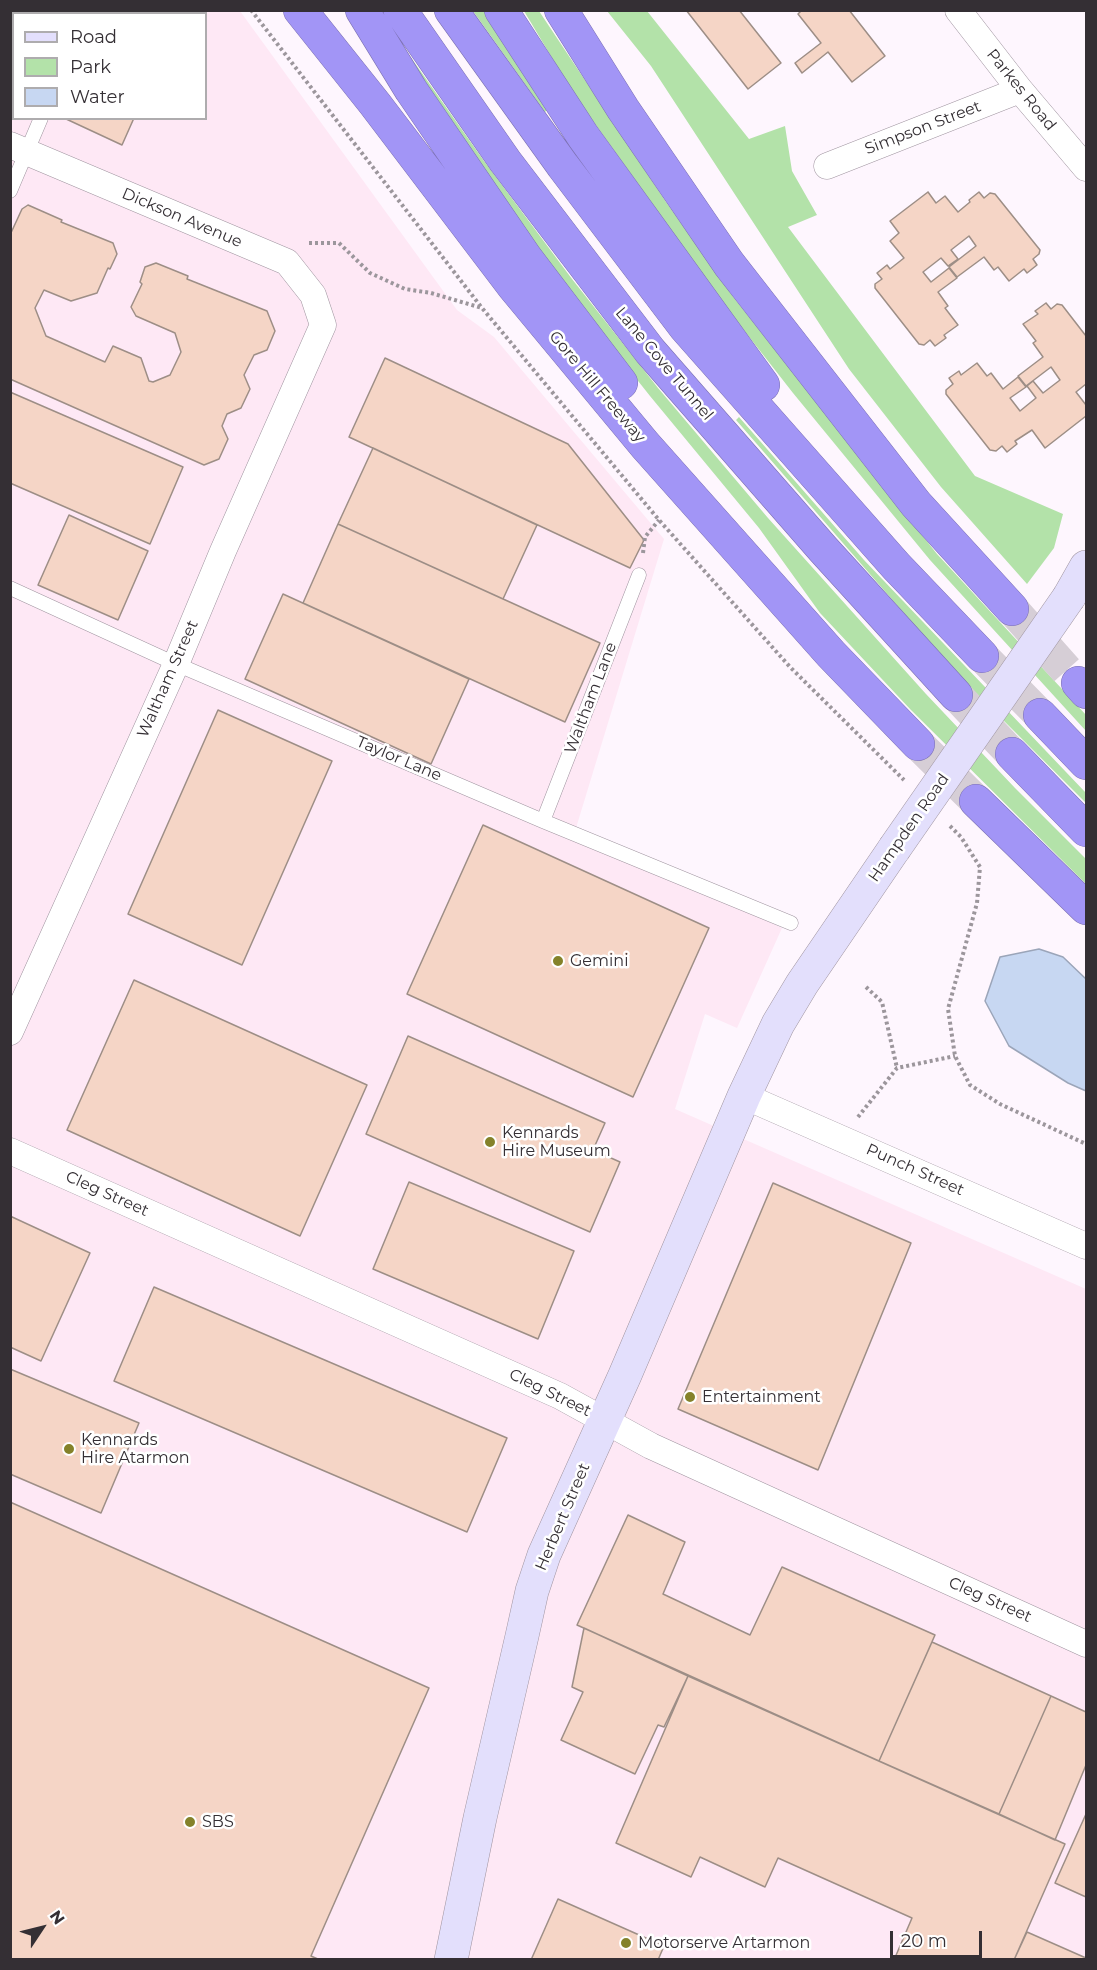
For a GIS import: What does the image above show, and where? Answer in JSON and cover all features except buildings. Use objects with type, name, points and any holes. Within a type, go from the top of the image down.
[{"type":"highway","name":"Gore Hill Freeway","points":[[300,10],[375,104],[514,287],[645,445],[831,654],[918,744]]},
{"type":"highway","points":[[362,10],[411,90],[526,258],[656,429],[773,590]]},
{"type":"highway","name":"Lane Cove Tunnel","points":[[400,10],[505,161],[650,351],[823,549],[956,695]]},
{"type":"highway","points":[[451,10],[563,166],[685,327],[896,566],[982,656]]},
{"type":"highway","points":[[501,10],[539,72],[623,194],[896,566]]},
{"type":"highway","points":[[561,10],[623,109],[729,264],[916,504],[1012,609]]},
{"type":"highway","points":[[1040,715],[1086,764]]},
{"type":"highway","points":[[1012,754],[1086,830]]},
{"type":"highway","points":[[976,801],[1086,908]]},
{"type":"street","name":"Parkes Road","points":[[958,10],[1020,90],[1086,168]]},
{"type":"street","name":"Simpson Street","points":[[827,166],[1020,90]]},
{"type":"street","name":"Dickson Avenue","points":[[19,148],[287,262],[313,295],[322,325]]},
{"type":"street","name":"Waltham Street","points":[[10,1032],[176,664],[322,325]]},
{"type":"street","name":"Hampden Road","points":[[744,1096],[778,1024],[802,984],[1069,597],[1086,567]]},
{"type":"street","name":"Punch Street","points":[[744,1096],[1086,1246]]},
{"type":"street","name":"Herbert Street","points":[[451,1959],[480,1818],[532,1592],[544,1555],[605,1420],[744,1096]]},
{"type":"street","name":"Cleg Street","points":[[10,1151],[560,1396],[651,1446],[1086,1644]]},
{"type":"lane","points":[[10,191],[19,148],[40,120]]},
{"type":"lane","name":"Waltham Lane","points":[[543,821],[639,575]]},
{"type":"lane","name":"Taylor Lane","points":[[10,588],[176,664],[543,821],[790,923]]},
{"type":"path","points":[[251,10],[482,308],[659,520],[790,667],[904,781]]},
{"type":"path","points":[[287,262],[307,243],[339,243],[370,273],[405,289],[431,293],[482,308]]},
{"type":"path","points":[[639,575],[645,537],[659,520]]},
{"type":"path","points":[[945,821],[961,837],[980,867],[977,903],[948,1009],[955,1056],[970,1085],[1000,1104],[1086,1144]]},
{"type":"path","points":[[866,987],[882,1002],[897,1068]]},
{"type":"path","points":[[841,1138],[897,1068],[955,1056]]},
{"type":"shaded area","points":[[11,11],[240,11],[457,310],[494,337],[664,539],[576,828],[782,928],[737,1028],[705,1014],[675,1109],[1086,1289],[1086,1959],[11,1960]]},
{"type":"green space","points":[[473,11],[488,11],[550,107],[545,112]]},
{"type":"green space","points":[[524,11],[539,11],[666,202],[734,298],[937,554],[1086,715],[1086,731],[930,560],[732,315],[573,93]]},
{"type":"green space","points":[[607,11],[647,11],[749,139],[785,126],[792,171],[817,215],[788,227],[975,476],[1063,514],[1054,548],[1027,584],[941,487],[849,369],[651,66]]},
{"type":"green space","points":[[400,42],[484,161],[572,279],[658,388],[768,518],[926,694],[1086,859],[1086,884],[911,710],[820,613],[759,528],[565,289],[477,169]]},
{"type":"green space","points":[[739,417],[864,560],[1086,793],[1086,803],[955,672],[736,420]]},
{"type":"water","points":[[1039,949],[1063,957],[1086,979],[1086,1091],[1068,1083],[1009,1046],[985,1001],[1000,957]]},
{"type":"tunnel","points":[[1012,609],[1078,683]]},
{"type":"tunnel","points":[[982,656],[1040,715]]},
{"type":"tunnel","points":[[956,695],[1012,754]]},
{"type":"tunnel","points":[[918,744],[976,801]]},
{"type":"place","name":"Gemini","points":[[558,961]]},
{"type":"place","name":"Kennards Hire Museum","points":[[490,1142]]},
{"type":"place","name":"Entertainment","points":[[690,1397]]},
{"type":"place","name":"Kennards Hire Atarmon","points":[[69,1449]]},
{"type":"place","name":"SBS","points":[[190,1822]]},
{"type":"place","name":"Motorserve Artarmon","points":[[626,1943]]}]
